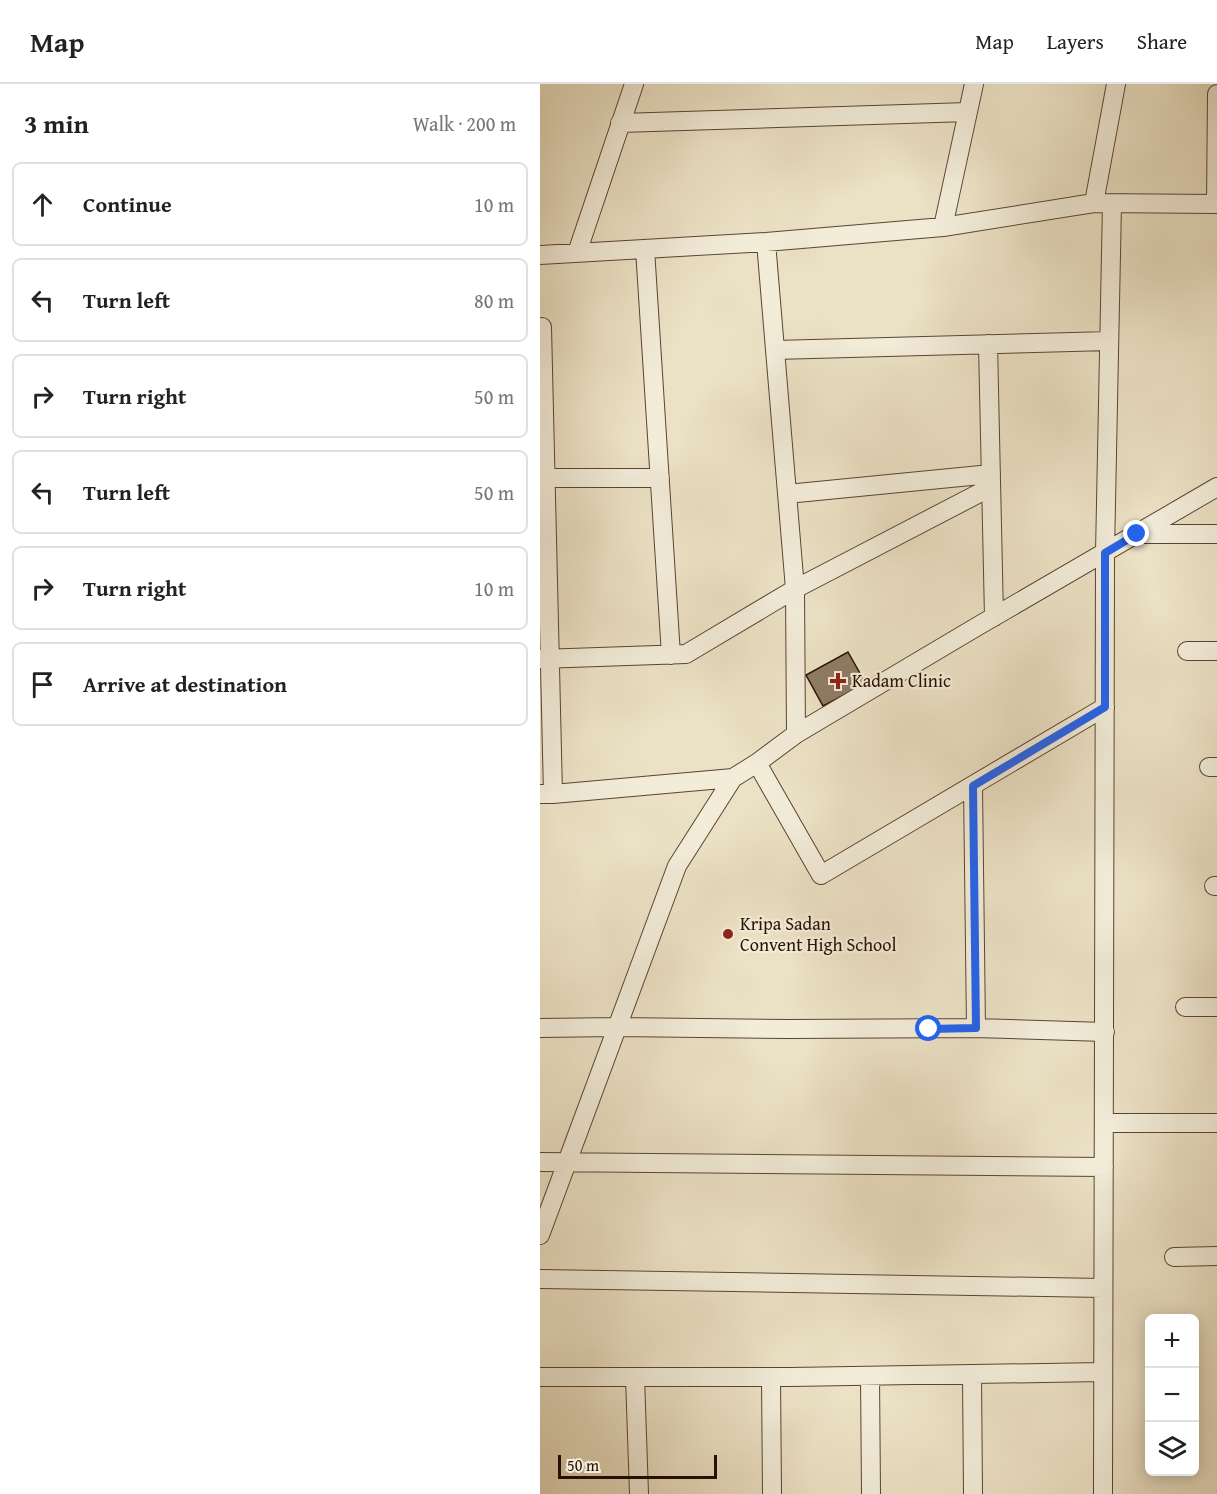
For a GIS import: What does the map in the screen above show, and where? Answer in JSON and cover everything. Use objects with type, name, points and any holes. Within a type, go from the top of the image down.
[{"type":"street","points":[[577,253],[634,84]]},
{"type":"street","points":[[943,228],[974,84]]},
{"type":"street","points":[[1103,1494],[1105,553],[1109,341],[1103,203],[1116,84]]},
{"type":"street","points":[[540,255],[766,242],[943,228],[1103,203],[1216,204],[1217,94]]},
{"type":"street","points":[[620,123],[968,112]]},
{"type":"street","points":[[766,242],[795,589],[796,734]]},
{"type":"street","points":[[645,249],[671,655]]},
{"type":"street","points":[[542,327],[546,794],[732,778],[757,763],[796,734],[1217,488]]},
{"type":"street","points":[[775,350],[1109,341]]},
{"type":"street","points":[[988,344],[994,617]]},
{"type":"street","points":[[543,478],[660,478]]},
{"type":"street","points":[[787,494],[991,481]]},
{"type":"street","points":[[545,659],[686,654],[795,589],[991,481]]},
{"type":"street","points":[[1137,534],[1217,534]]},
{"type":"street","points":[[1187,651],[1217,651]]},
{"type":"street","points":[[757,763],[821,875],[1105,707]]},
{"type":"street","points":[[540,1234],[677,866],[732,778]]},
{"type":"street","points":[[973,786],[976,1028]]},
{"type":"street","points":[[1185,1006],[1217,1007]]},
{"type":"street","points":[[540,1028],[976,1028],[1105,1032]]},
{"type":"street","points":[[1104,1124],[1217,1123]]},
{"type":"street","points":[[540,1162],[1104,1167]]},
{"type":"street","points":[[1174,1257],[1217,1256]]},
{"type":"street","points":[[540,1279],[1103,1288]]},
{"type":"street","points":[[540,1377],[771,1377],[1102,1372]]},
{"type":"street","points":[[972,1374],[973,1494]]},
{"type":"street","points":[[870,1376],[871,1494]]},
{"type":"street","points":[[635,1377],[639,1494]]},
{"type":"street","points":[[771,1377],[772,1494]]},
{"type":"building","points":[[848,652],[866,684],[823,706],[806,675]]},
{"type":"place","name":"Kadam Clinic","points":[[838,681]]},
{"type":"place","name":"Kripa Sadan Convent High School","points":[[728,934]]},
{"type":"route","points":[[929,1029],[976,1028],[973,786],[1105,707],[1105,553],[1137,534]]}]
